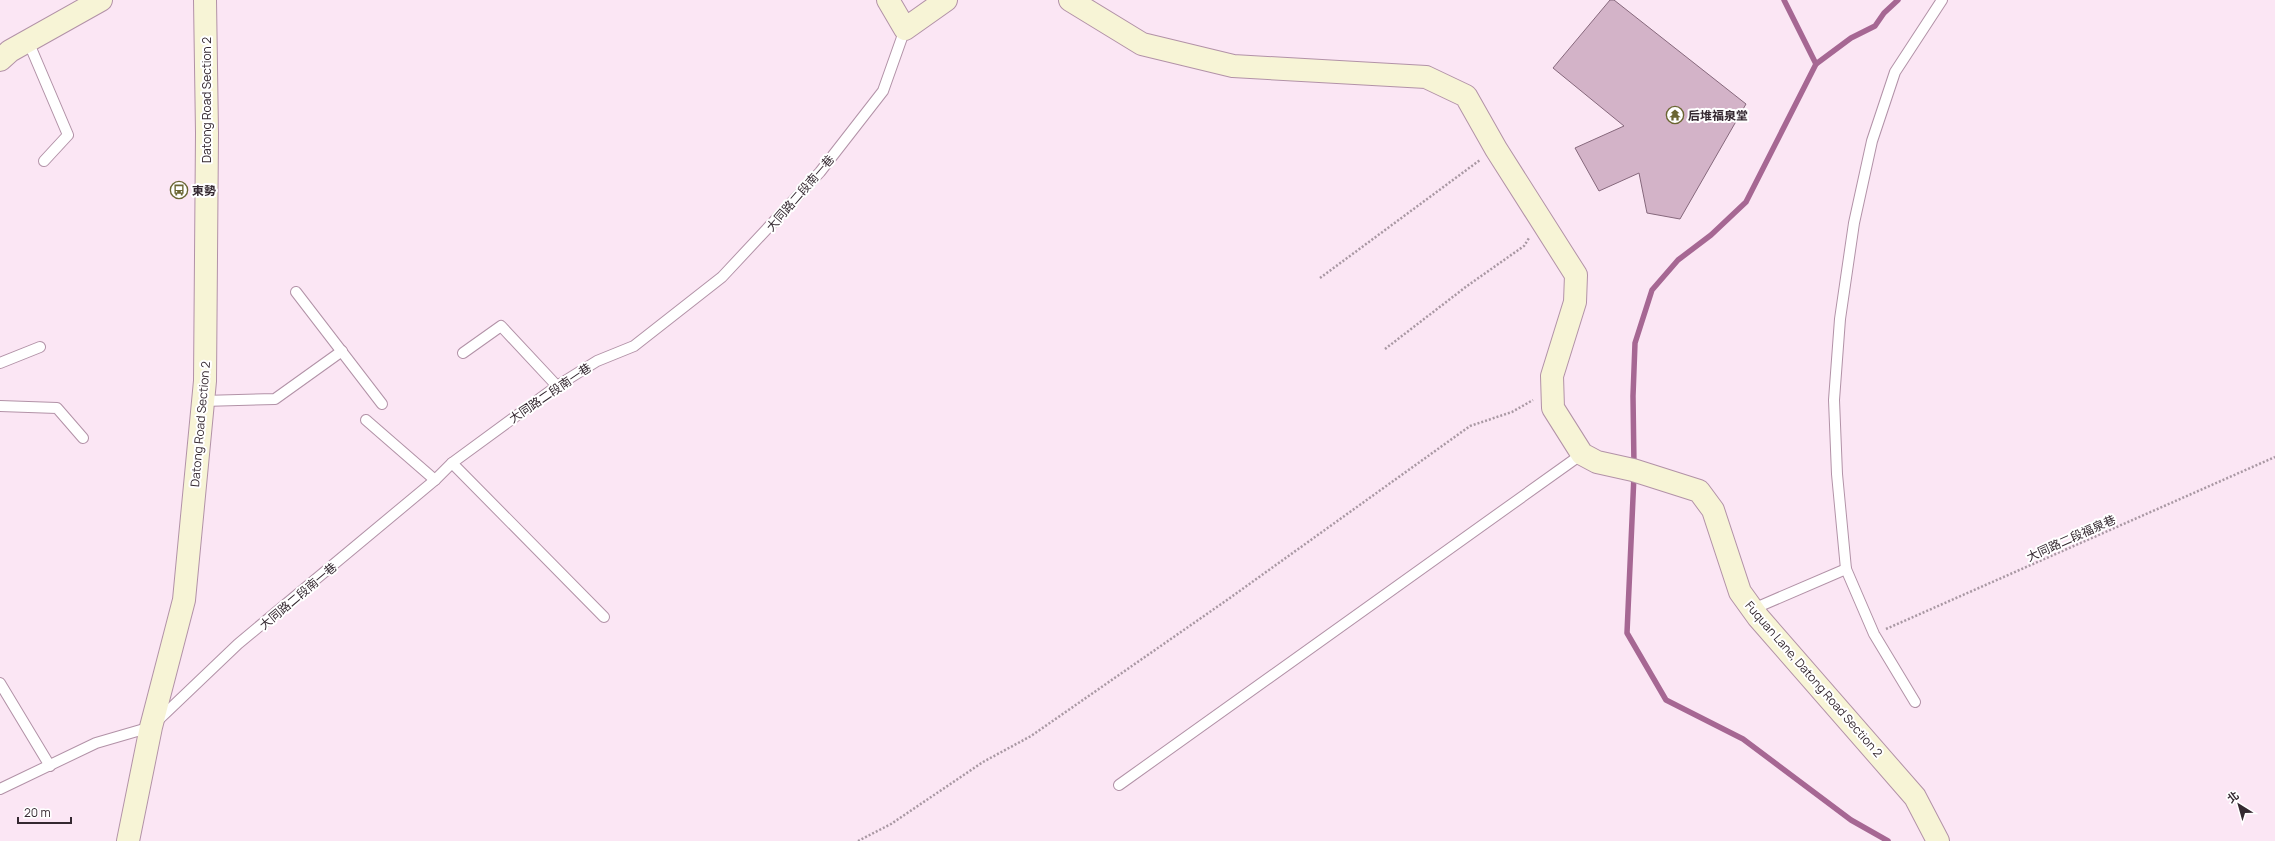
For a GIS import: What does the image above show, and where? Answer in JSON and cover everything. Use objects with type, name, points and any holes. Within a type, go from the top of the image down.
[{"type":"street","points":[[10,50],[101,0]]},
{"type":"street","name":"Datong Road Section 2","points":[[128,841],[151,727],[184,600],[205,381],[207,133],[205,0]]},
{"type":"street","points":[[888,0],[905,29],[946,0]]},
{"type":"street","points":[[1070,0],[1142,44],[1233,66],[1426,77],[1466,96],[1496,149],[1576,275],[1575,302],[1552,376],[1552,389],[1553,408],[1582,454]]},
{"type":"street","name":"Fuquan Lane, Datong Road Section 2","points":[[1582,454],[1597,462],[1633,470],[1699,491],[1713,510],[1740,592],[1915,797],[1938,841]]},
{"type":"lane","points":[[1915,702],[1874,634],[1846,570],[1837,474],[1834,400],[1840,319],[1854,223],[1872,140],[1895,72],[1942,0]]},
{"type":"lane","name":"大同路二段南一巷","points":[[151,727],[238,644],[436,480],[452,463],[557,386],[597,361],[634,346],[728,271],[820,172],[883,91],[905,29]]},
{"type":"lane","points":[[10,50],[68,135],[44,161]]},
{"type":"lane","points":[[296,292],[382,404]]},
{"type":"lane","points":[[463,353],[501,326],[557,386]]},
{"type":"lane","points":[[0,363],[40,347]]},
{"type":"lane","points":[[203,401],[275,398],[342,351]]},
{"type":"lane","points":[[0,406],[57,408],[83,438]]},
{"type":"lane","points":[[366,420],[436,480]]},
{"type":"lane","points":[[1119,785],[1582,454]]},
{"type":"lane","points":[[452,463],[604,617]]},
{"type":"lane","points":[[1753,609],[1846,570]]},
{"type":"lane","points":[[0,683],[50,766]]},
{"type":"lane","points":[[0,789],[96,743],[151,727]]},
{"type":"path","points":[[1320,278],[1496,149]]},
{"type":"path","points":[[1385,349],[1467,286],[1524,246],[1541,219]]},
{"type":"path","points":[[858,841],[891,824],[983,762],[1031,736],[1227,600],[1470,426],[1512,412],[1552,389]]},
{"type":"path","name":"大同路二段福泉巷","points":[[1874,634],[2275,457]]},
{"type":"building","name":"后堆福泉堂","points":[[1610,0],[1614,0],[1746,104],[1680,219],[1647,213],[1639,173],[1599,191],[1575,148],[1624,126],[1553,68]]},
{"type":"waterway","points":[[1784,0],[1816,64]]},
{"type":"waterway","points":[[1634,466],[1633,396],[1635,343],[1652,290],[1678,260],[1711,235],[1746,202],[1816,64],[1851,38],[1875,26],[1884,13],[1898,0]]},
{"type":"waterway","points":[[1634,475],[1627,633],[1666,700],[1743,739],[1851,820],[1888,841]]},
{"type":"place","name":"后堆福泉堂","points":[[1675,115]]},
{"type":"place","name":"東勢","points":[[179,190]]}]
